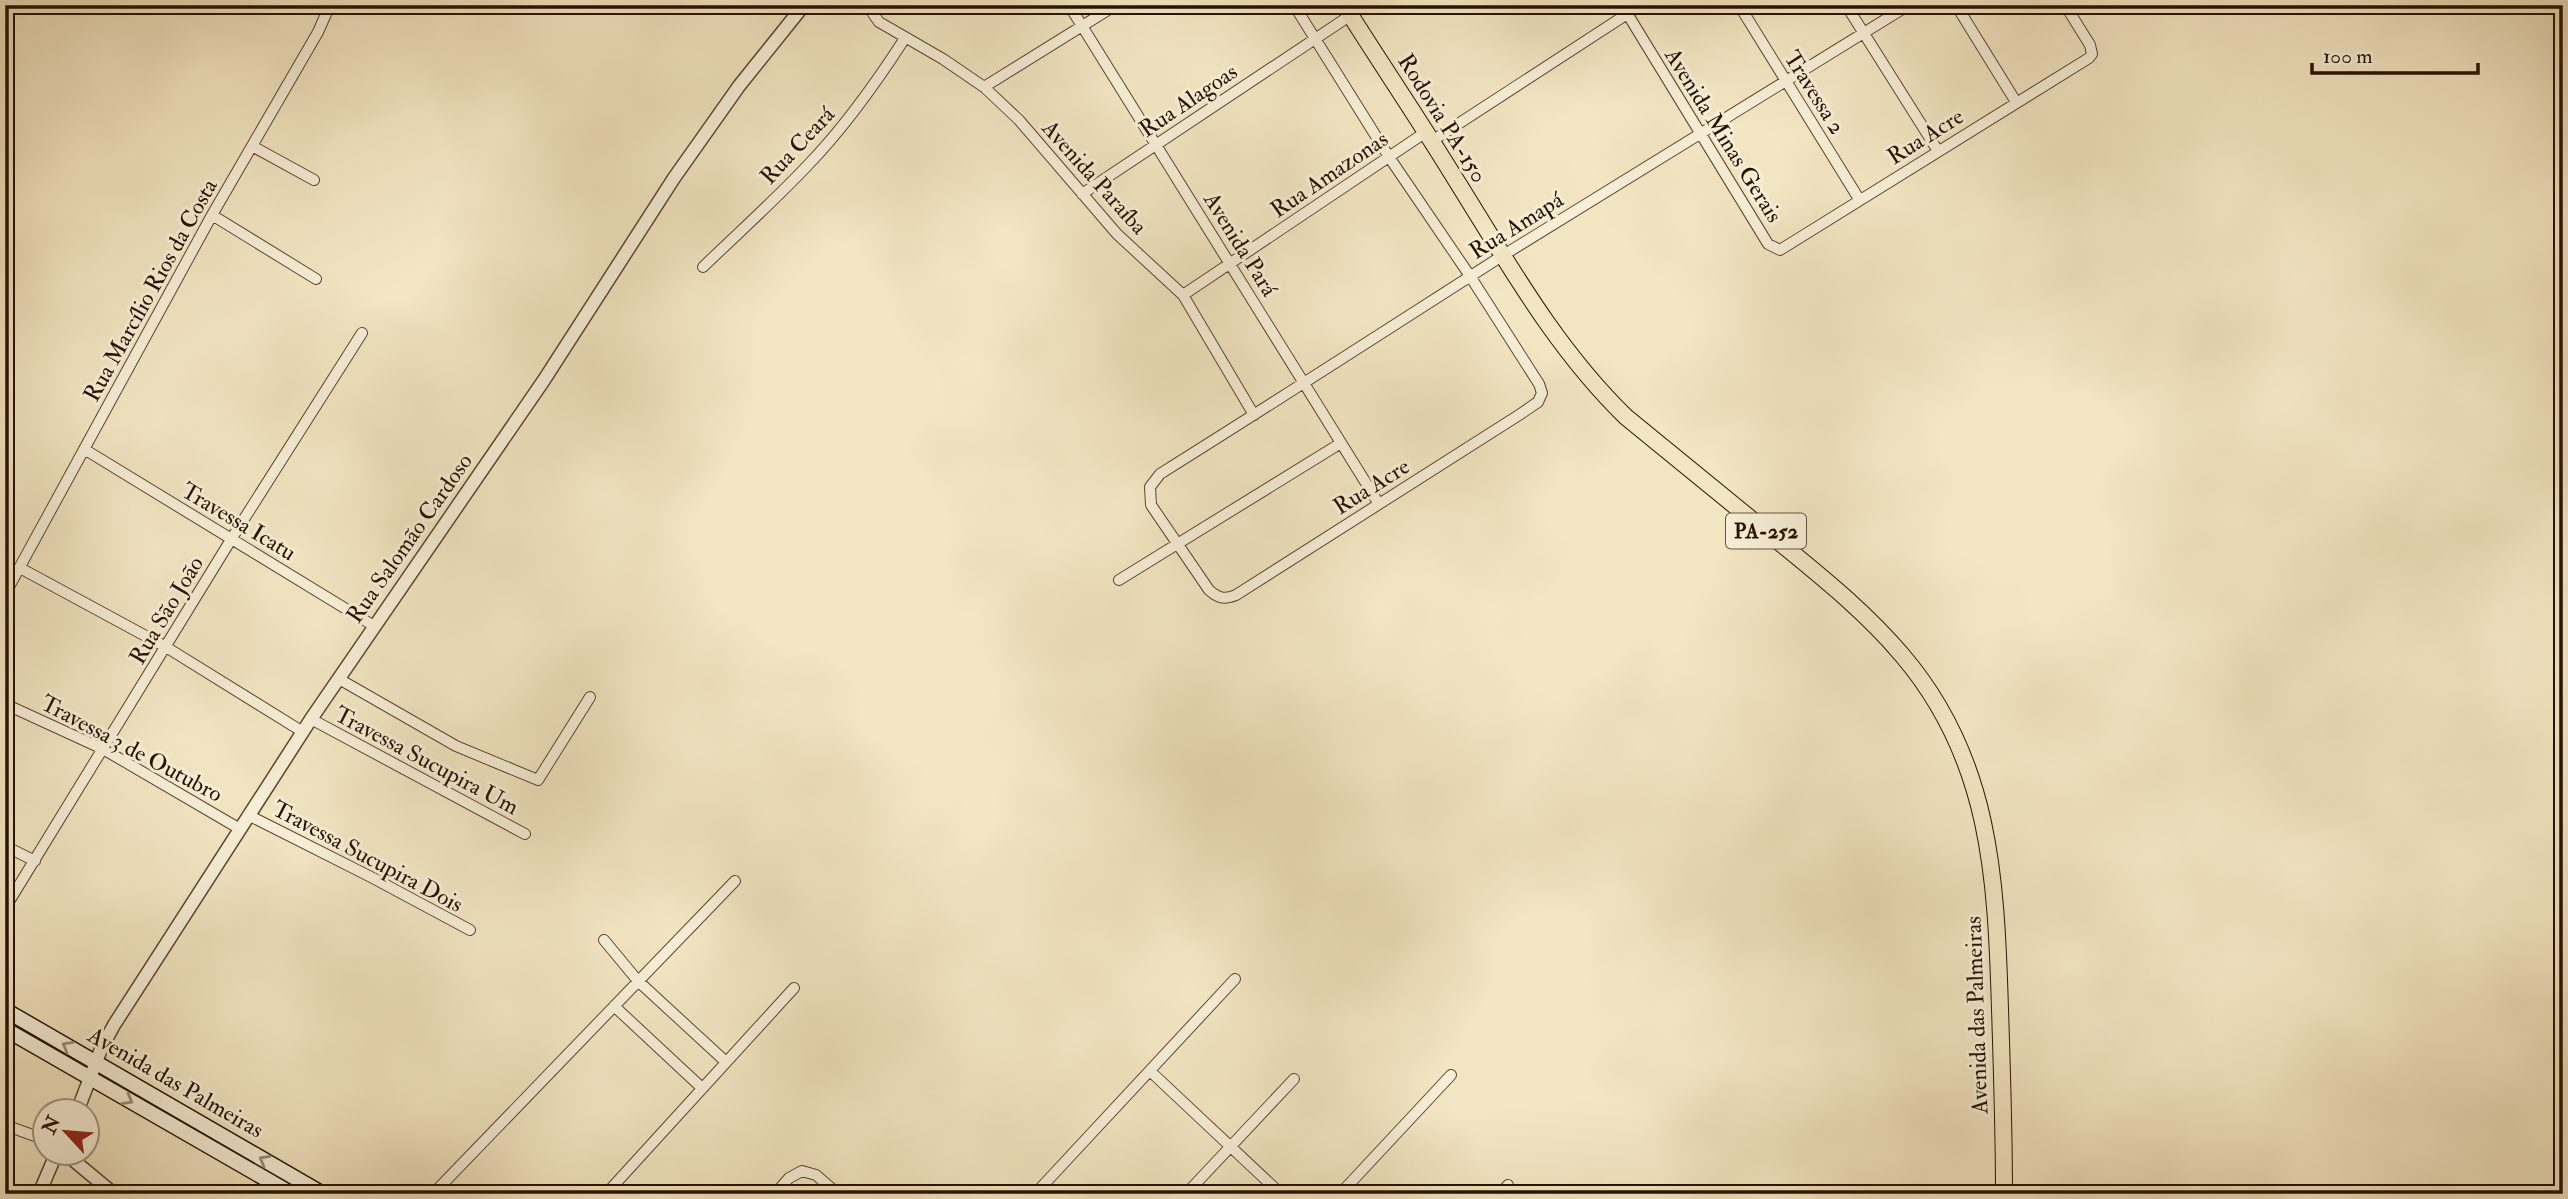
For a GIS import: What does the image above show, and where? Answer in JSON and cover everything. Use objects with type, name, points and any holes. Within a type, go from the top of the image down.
[{"type":"highway","name":"Rodovia PA-150","points":[[1347,10],[1429,136],[1502,256]]},
{"type":"highway","name":"Avenida das Palmeiras","points":[[1502,256],[1533,305],[1597,389],[1853,604],[1903,655],[1954,733],[1973,780],[1987,834],[1998,957],[2004,1194]]},
{"type":"main road","name":"Avenida das Palmeiras","points":[[5,1010],[323,1194]]},
{"type":"main road","name":"Avenida das Palmeiras","points":[[5,1029],[292,1194]]},
{"type":"street","name":"Rua Marcílio Rios da Costa","points":[[5,594],[212,215],[318,32],[330,5]]},
{"type":"street","name":"Rua Salomão Cardoso","points":[[82,1098],[95,1062],[114,1025],[311,719],[544,380],[688,157],[739,86],[804,5]]},
{"type":"street","name":"Avenida Paraíba","points":[[867,5],[879,22],[943,59],[984,87],[1019,120],[1117,234],[1183,295],[1254,415]]},
{"type":"street","name":"Avenida Pará","points":[[1069,5],[1379,504]]},
{"type":"street","points":[[984,87],[1116,5]]},
{"type":"street","points":[[1294,5],[1389,157],[1470,276]]},
{"type":"street","points":[[1347,10],[1366,5]]},
{"type":"street","points":[[1625,10],[1641,5]]},
{"type":"street","name":"Travessa 2","points":[[1739,5],[1859,200]]},
{"type":"street","points":[[1846,5],[1938,151]]},
{"type":"street","name":"Rua Amapá","points":[[1177,546],[1151,505],[1150,487],[1160,474],[1470,276],[1909,5]]},
{"type":"street","points":[[1956,5],[2016,102]]},
{"type":"street","name":"Rua Acre","points":[[1774,248],[1780,250],[1787,247],[2089,58],[2092,50],[2065,5]]},
{"type":"street","name":"Rua Alagoas","points":[[1082,194],[1316,39],[1347,10]]},
{"type":"street","name":"Avenida Minas Gerais","points":[[1625,10],[1768,244],[1774,248]]},
{"type":"street","name":"Rua Amazonas","points":[[1183,295],[1389,157],[1429,136],[1625,10]]},
{"type":"street","name":"Rua Ceará","points":[[703,267],[831,140],[905,38]]},
{"type":"street","points":[[252,146],[314,180]]},
{"type":"street","points":[[212,215],[316,279]]},
{"type":"street","name":"Rua Acre","points":[[1177,546],[1215,595],[1225,598],[1236,595],[1538,402],[1542,393],[1539,384],[1470,276]]},
{"type":"street","name":"Rua São João","points":[[5,908],[232,538],[362,333]]},
{"type":"street","points":[[1119,580],[1341,443]]},
{"type":"street","name":"Travessa Icatu","points":[[84,449],[374,626]]},
{"type":"street","points":[[20,568],[166,647],[303,732]]},
{"type":"street","points":[[338,679],[456,746],[538,780],[590,697]]},
{"type":"street","name":"Travessa 3 de Outubro","points":[[5,704],[103,750],[240,829]]},
{"type":"street","name":"Travessa Sucupira Um","points":[[311,719],[525,834]]},
{"type":"street","name":"Travessa Sucupira Dois","points":[[248,815],[470,930]]},
{"type":"street","points":[[5,846],[35,861]]},
{"type":"street","points":[[433,1194],[735,881]]},
{"type":"street","points":[[604,940],[638,981],[726,1062]]},
{"type":"street","points":[[1035,1194],[1235,979]]},
{"type":"street","points":[[606,1194],[794,988]]},
{"type":"street","points":[[614,1006],[702,1088]]},
{"type":"street","points":[[1150,1071],[1280,1194]]},
{"type":"street","points":[[1340,1194],[1451,1075]]},
{"type":"street","points":[[1186,1194],[1294,1079]]},
{"type":"street","points":[[5,1125],[32,1135]]},
{"type":"street","points":[[39,1194],[50,1168]]},
{"type":"street","points":[[84,1168],[114,1194]]},
{"type":"street","points":[[775,1194],[789,1178],[802,1171],[816,1175],[838,1194]]}]
